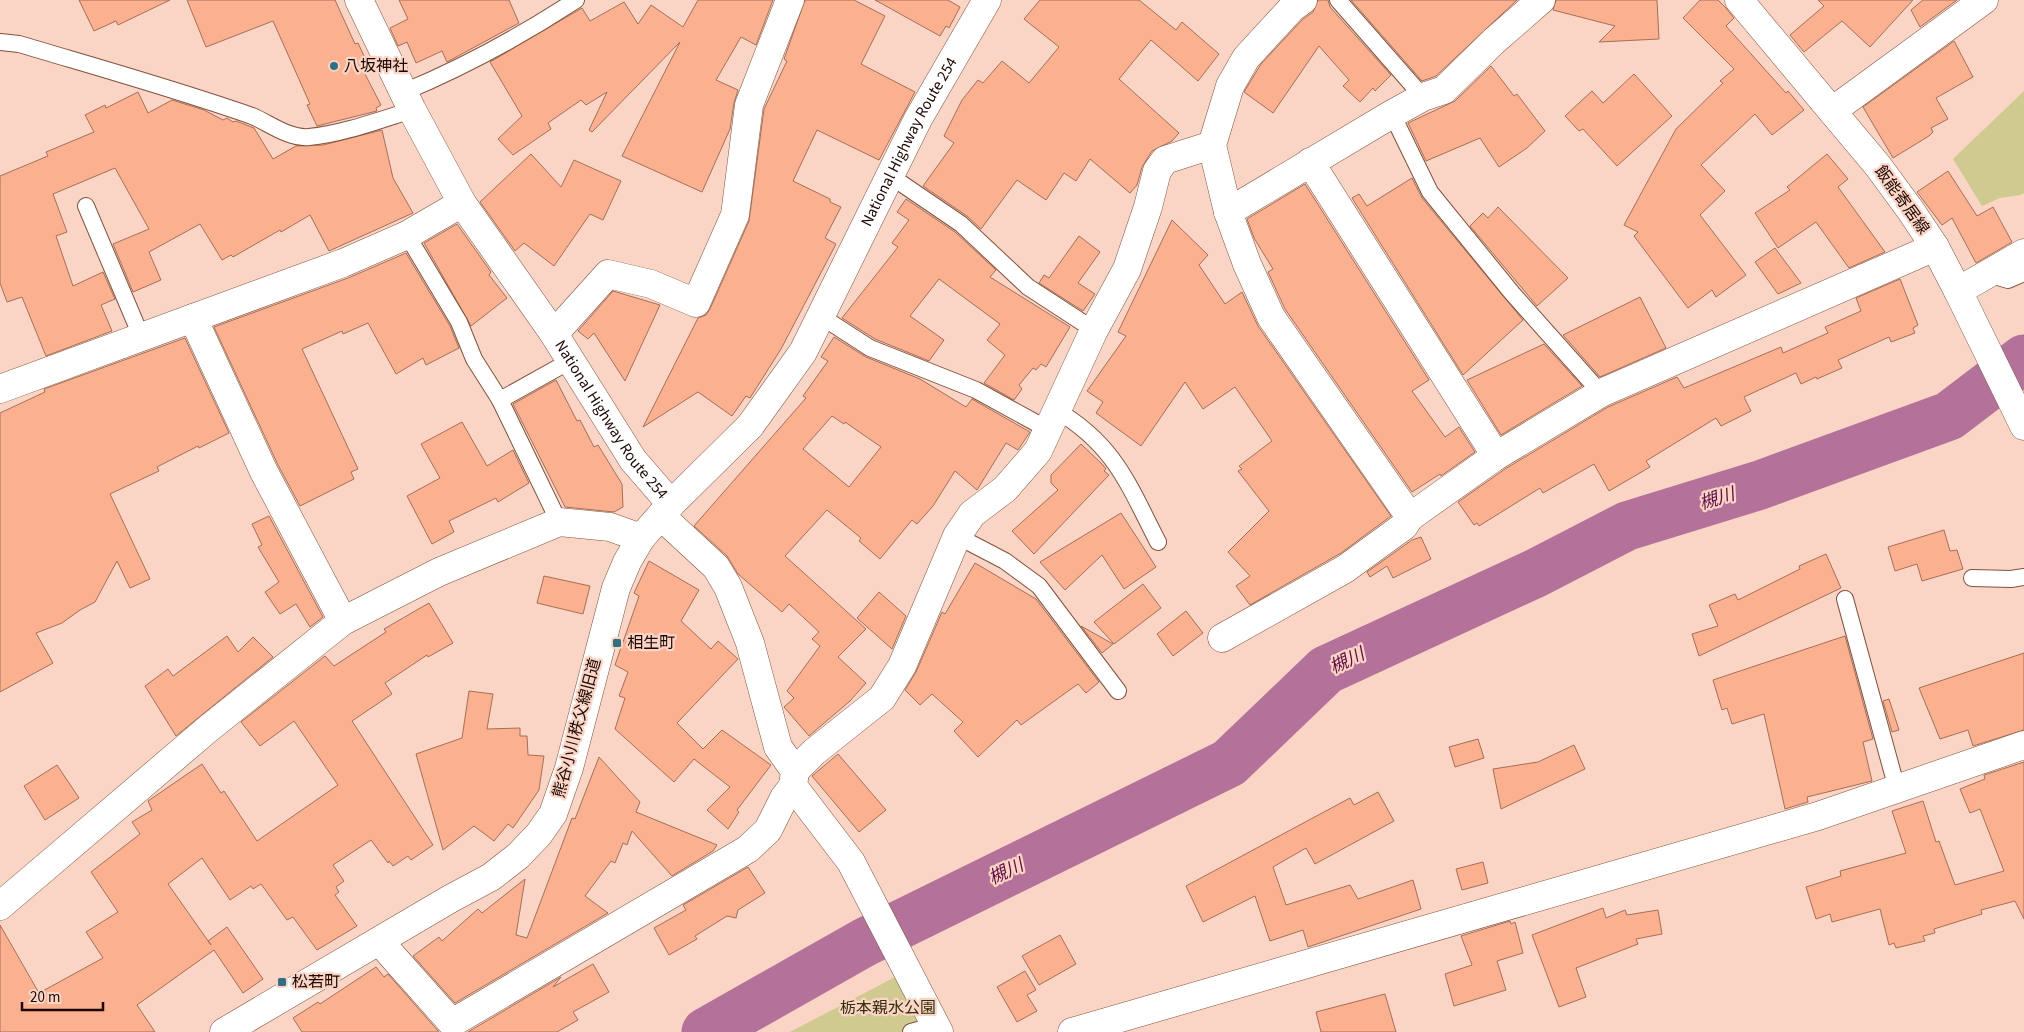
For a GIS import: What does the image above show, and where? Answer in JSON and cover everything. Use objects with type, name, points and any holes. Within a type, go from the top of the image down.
[{"type":"main road","name":"National Highway Route 254","points":[[360,0],[408,101],[462,203],[554,334],[666,510],[750,426],[803,352],[822,317],[889,175],[918,119],[987,0]]},
{"type":"main road","points":[[554,334],[608,274],[651,284],[696,303],[735,215],[749,105],[790,0]]},
{"type":"main road","points":[[1303,0],[1292,8],[1246,58],[1230,86],[1212,145],[1228,212],[1247,264],[1272,318],[1410,517]]},
{"type":"main road","points":[[1228,212],[1392,114],[1423,97],[1444,90],[1494,41],[1541,0]]},
{"type":"main road","name":"飯能寄居線","points":[[1739,0],[1884,174],[1935,247],[2024,426]]},
{"type":"main road","points":[[1832,111],[1984,0]]},
{"type":"main road","points":[[379,941],[452,1023],[748,848],[768,830],[794,779],[814,752],[882,698],[902,666],[957,536],[972,514],[1005,488],[1038,451],[1094,330],[1127,269],[1148,208],[1157,171],[1165,160],[1212,145]]},
{"type":"main road","points":[[1310,162],[1496,456]]},
{"type":"main road","points":[[0,388],[343,263],[407,235],[462,203]]},
{"type":"main road","points":[[1222,638],[1345,569],[1404,526],[1410,517],[1496,456],[1602,393],[1935,247]]},
{"type":"main road","points":[[1958,290],[2024,253]]},
{"type":"main road","points":[[193,318],[264,472],[342,621]]},
{"type":"main road","points":[[666,510],[716,566],[728,587],[750,643],[778,747],[794,779],[851,862],[923,1000],[929,1030]]},
{"type":"main road","name":"熊谷小川秩父線旧道","points":[[224,1032],[491,877],[518,856],[539,834],[553,814],[569,768],[616,588],[627,562],[641,538],[666,510]]},
{"type":"main road","points":[[0,906],[216,723],[342,621],[439,572],[559,522],[610,527],[641,538]]},
{"type":"main road","points":[[1072,1032],[1818,816],[2024,744]]},
{"type":"lane","points":[[0,42],[18,44],[157,85],[254,117],[284,131],[307,137],[367,124],[408,101],[453,71],[546,20],[576,0]]},
{"type":"lane","points":[[1338,0],[1423,97]]},
{"type":"lane","points":[[1392,114],[1430,192],[1512,293],[1602,393]]},
{"type":"lane","points":[[889,175],[961,224],[1028,287],[1094,330]]},
{"type":"lane","points":[[86,206],[141,336]]},
{"type":"lane","points":[[407,235],[459,322],[474,359],[500,400],[559,522]]},
{"type":"lane","points":[[1988,274],[2008,280],[2024,273]]},
{"type":"lane","points":[[822,317],[870,348],[1051,420],[1078,423],[1108,452],[1121,469],[1158,542]]},
{"type":"lane","points":[[500,400],[570,361]]},
{"type":"lane","points":[[957,536],[1004,561],[1039,586],[1118,691]]},
{"type":"lane","points":[[1972,578],[2011,579],[2024,577]]},
{"type":"lane","points":[[1845,599],[1897,789]]},
{"type":"green space","points":[[2024,91],[2024,193],[2000,198],[1982,206],[1953,159]]},
{"type":"green space","name":"栃本親水公園","points":[[899,975],[928,1032],[790,1032]]},
{"type":"building","points":[[79,0],[170,0],[118,25],[116,21],[94,31]]},
{"type":"building","points":[[187,0],[335,0],[355,44],[358,43],[371,71],[365,74],[381,105],[376,108],[377,111],[317,126],[307,105],[310,104],[273,21],[206,47]]},
{"type":"building","points":[[399,0],[509,0],[519,23],[447,62],[442,51],[416,63],[407,42],[398,46],[390,28],[408,19]]},
{"type":"building","points":[[698,0],[773,0],[756,45],[741,37],[716,80],[738,90],[730,129],[702,192],[622,156],[680,42],[592,132],[589,130],[607,92],[586,105],[581,100],[548,123],[551,129],[513,155],[498,139],[522,116],[490,62],[582,8],[590,21],[624,2],[638,24],[651,5],[683,27]]},
{"type":"building","points":[[805,0],[854,0],[885,16],[861,64],[915,92],[879,160],[817,130],[793,181],[830,199],[830,202],[841,207],[825,238],[836,244],[781,349],[750,398],[746,396],[732,416],[698,392],[643,427],[698,318],[706,315],[710,309],[749,221],[764,109],[787,61],[784,59]]},
{"type":"building","points":[[875,0],[948,0],[960,7],[949,28],[946,26],[940,36]]},
{"type":"building","points":[[1040,0],[1139,0],[1176,30],[1182,22],[1219,54],[1198,81],[1151,40],[1119,79],[1179,133],[1172,141],[1152,151],[1142,167],[1137,185],[1130,193],[1090,159],[1076,181],[1064,173],[1046,200],[1017,180],[981,229],[967,216],[923,186],[954,143],[944,136],[962,100],[978,80],[983,83],[1002,61],[1029,83],[1059,47],[1024,19]]},
{"type":"building","points":[[1318,0],[1328,0],[1330,7],[1391,75],[1375,91],[1373,88],[1360,102],[1343,86],[1349,80],[1319,46],[1273,113],[1244,92],[1261,64],[1302,20],[1313,12]]},
{"type":"building","points":[[1351,0],[1517,0],[1436,76],[1422,81]]},
{"type":"building","points":[[1556,0],[1657,0],[1659,39],[1599,42],[1615,26],[1553,10]]},
{"type":"building","points":[[1700,0],[1718,0],[1726,8],[1734,18],[1726,26],[1786,93],[1788,91],[1804,110],[1772,135],[1755,114],[1701,165],[1725,191],[1700,215],[1746,275],[1716,297],[1712,290],[1688,308],[1634,236],[1638,232],[1624,225],[1676,129],[1723,83],[1720,81],[1734,69],[1683,18]]},
{"type":"building","points":[[1818,0],[1913,0],[1870,47],[1842,21],[1804,52],[1790,35],[1824,6]]},
{"type":"building","points":[[1923,0],[1957,0],[1920,27],[1911,10]]},
{"type":"building","points":[[1954,41],[1973,77],[1936,98],[1948,119],[1931,128],[1933,132],[1929,136],[1893,158],[1863,107]]},
{"type":"building","points":[[1491,66],[1514,96],[1517,94],[1545,131],[1527,148],[1499,167],[1480,138],[1426,161],[1408,123],[1455,101]]},
{"type":"building","points":[[1634,74],[1672,116],[1617,166],[1583,129],[1579,131],[1565,116],[1592,91],[1603,103]]},
{"type":"building","points":[[138,92],[148,113],[172,100],[204,110],[223,120],[227,118],[233,122],[236,121],[254,128],[273,159],[296,146],[323,145],[382,130],[393,178],[413,213],[329,251],[310,215],[233,257],[231,255],[222,260],[200,224],[149,252],[161,280],[133,292],[113,244],[149,229],[115,168],[53,194],[67,232],[56,236],[73,286],[103,272],[115,299],[101,305],[112,331],[46,356],[22,297],[7,302],[0,283],[0,176],[48,156],[46,152],[94,132],[85,115],[105,105],[106,108]]},
{"type":"building","points":[[531,154],[561,187],[574,160],[621,181],[603,220],[590,214],[554,266],[524,243],[515,251],[480,202]]},
{"type":"building","points":[[1827,154],[1848,179],[1838,187],[1885,252],[1849,268],[1816,222],[1778,248],[1755,213],[1790,190],[1787,187]]},
{"type":"building","points":[[1948,171],[1977,216],[1993,207],[2012,242],[1976,263],[1952,218],[1942,225],[1917,192]]},
{"type":"building","points":[[1412,178],[1422,198],[1523,320],[1463,375],[1352,198],[1359,194],[1367,206]]},
{"type":"building","points":[[1305,184],[1429,380],[1412,391],[1445,437],[1459,427],[1475,452],[1441,476],[1440,474],[1412,492],[1285,309],[1268,272],[1273,269],[1254,238],[1247,219]]},
{"type":"building","points":[[906,199],[955,232],[996,270],[990,277],[1070,327],[1046,367],[1041,364],[1036,370],[1033,368],[1019,385],[1022,389],[1014,400],[984,383],[1005,355],[987,340],[1000,324],[939,279],[910,316],[944,340],[929,361],[875,339],[842,318],[898,247],[892,243],[909,220],[897,212]]},
{"type":"building","points":[[1498,207],[1568,278],[1537,306],[1470,226],[1483,213],[1488,218]]},
{"type":"building","points":[[1172,220],[1208,255],[1199,265],[1225,304],[1242,292],[1258,326],[1391,516],[1341,553],[1250,605],[1236,586],[1250,576],[1228,552],[1269,511],[1238,471],[1242,469],[1239,466],[1272,441],[1235,387],[1203,409],[1185,382],[1141,446],[1096,413],[1103,402],[1087,391],[1126,336],[1118,332]]},
{"type":"building","points":[[457,224],[491,272],[489,275],[507,298],[471,326],[424,243]]},
{"type":"building","points":[[1079,236],[1100,252],[1078,283],[1095,294],[1083,311],[1039,283],[1044,275],[1049,278]]},
{"type":"building","points":[[1775,248],[1801,283],[1778,294],[1755,262]]},
{"type":"building","points":[[406,253],[450,326],[459,348],[426,365],[423,358],[396,374],[368,323],[343,334],[342,331],[302,349],[358,469],[351,472],[354,479],[300,506],[278,465],[214,327],[348,278]]},
{"type":"building","points":[[1900,279],[1918,325],[1913,328],[1915,333],[1891,342],[1889,337],[1838,360],[1842,368],[1817,379],[1816,377],[1801,384],[1796,373],[1744,397],[1751,411],[1721,426],[1716,418],[1646,461],[1650,467],[1609,491],[1594,464],[1543,493],[1540,488],[1479,526],[1477,523],[1474,525],[1458,502],[1505,469],[1608,407],[1677,377],[1684,388],[1781,347],[1783,353],[1828,333],[1825,327],[1861,311],[1856,298]]},
{"type":"building","points":[[613,291],[660,305],[625,381],[594,333],[588,339],[578,331]]},
{"type":"building","points":[[1640,297],[1666,348],[1600,377],[1563,335]]},
{"type":"building","points":[[834,337],[866,357],[920,379],[966,407],[972,399],[1030,432],[1018,450],[1006,443],[977,490],[955,471],[933,506],[917,524],[912,520],[880,559],[859,541],[861,538],[827,510],[785,556],[866,629],[838,657],[866,683],[850,701],[809,736],[784,707],[794,698],[787,691],[820,646],[812,639],[819,632],[789,604],[782,612],[738,574],[727,556],[694,526],[806,398],[803,396],[828,361],[821,357]],"holes":[[[832,416],[844,424],[845,422],[881,447],[849,487],[803,449]]]},
{"type":"building","points":[[185,338],[229,433],[157,467],[159,471],[110,494],[150,579],[130,588],[117,561],[95,602],[62,623],[36,633],[53,663],[0,692],[0,413],[45,392],[44,389]]},
{"type":"building","points":[[1544,344],[1582,386],[1501,435],[1467,380]]},
{"type":"building","points":[[556,380],[577,421],[580,420],[594,447],[598,445],[622,484],[623,507],[614,512],[565,507],[513,404]]},
{"type":"building","points":[[462,422],[487,466],[513,450],[529,483],[498,502],[496,498],[449,521],[454,532],[432,544],[407,496],[440,478],[421,444]]},
{"type":"building","points":[[1081,444],[1103,465],[1106,469],[1104,471],[1109,475],[1034,554],[1012,531],[1058,490],[1051,483],[1051,475]]},
{"type":"building","points":[[1121,513],[1156,567],[1124,589],[1102,555],[1065,590],[1040,562]]},
{"type":"building","points":[[269,516],[323,617],[310,627],[296,604],[280,614],[265,592],[279,582],[258,547],[262,545],[252,524]]},
{"type":"building","points":[[1944,530],[1950,551],[1957,550],[1963,569],[1922,581],[1917,564],[1895,571],[1888,547]]},
{"type":"building","points":[[1421,537],[1431,559],[1393,578],[1387,566],[1370,577],[1367,572],[1412,540]]},
{"type":"building","points":[[1826,554],[1841,588],[1699,656],[1692,634],[1718,626],[1709,605],[1735,594],[1738,600],[1800,569],[1799,566]]},
{"type":"building","points":[[649,561],[699,590],[681,621],[711,649],[718,641],[738,659],[677,723],[703,749],[722,730],[771,765],[737,810],[739,812],[728,829],[707,810],[730,787],[694,759],[674,782],[615,729],[625,698],[619,696],[628,672],[615,665],[639,596],[634,593]]},
{"type":"building","points":[[975,563],[1036,599],[1099,682],[1086,693],[1078,684],[1021,725],[1017,720],[978,757],[954,731],[963,722],[932,694],[920,705],[905,690],[916,672],[942,612],[945,614]]},
{"type":"building","points":[[544,576],[590,586],[583,614],[537,603]]},
{"type":"building","points":[[1143,584],[1161,608],[1114,644],[1094,622]]},
{"type":"building","points":[[879,592],[906,616],[892,649],[857,618]]},
{"type":"building","points":[[429,603],[453,643],[428,657],[427,655],[385,683],[392,694],[352,721],[433,845],[411,860],[408,856],[393,866],[389,861],[388,863],[371,840],[333,865],[344,881],[336,887],[339,892],[335,895],[357,926],[317,950],[293,917],[287,920],[261,884],[253,889],[251,886],[230,900],[202,858],[168,884],[208,941],[227,927],[263,979],[243,993],[214,950],[137,1005],[155,1032],[0,1032],[0,925],[39,993],[103,958],[86,932],[118,912],[91,872],[140,834],[132,822],[152,810],[148,801],[202,764],[221,793],[224,791],[257,841],[338,785],[294,721],[260,746],[241,722],[325,656],[334,666],[386,632],[384,629]]},
{"type":"building","points":[[1186,611],[1203,633],[1173,656],[1157,634]]},
{"type":"building","points":[[1081,626],[1113,644],[1102,653]]},
{"type":"building","points":[[227,636],[238,652],[253,637],[273,657],[176,736],[145,686],[168,669],[173,676]]},
{"type":"building","points":[[1845,636],[1873,739],[1863,742],[1872,781],[1807,797],[1808,802],[1785,809],[1764,714],[1732,724],[1727,708],[1722,710],[1713,680]]},
{"type":"building","points":[[2024,653],[2024,730],[1973,746],[1968,730],[1940,739],[1919,688]]},
{"type":"building","points":[[469,691],[493,694],[487,729],[520,728],[520,736],[527,736],[528,755],[544,756],[539,790],[513,828],[508,824],[494,841],[474,826],[443,850],[416,754],[462,738]]},
{"type":"building","points":[[1889,699],[1899,730],[1892,732],[1883,701]]},
{"type":"building","points":[[1478,739],[1484,758],[1455,767],[1449,747]]},
{"type":"building","points":[[1574,745],[1585,769],[1501,809],[1493,769],[1538,762]]},
{"type":"building","points":[[838,754],[886,810],[859,832],[812,776]]},
{"type":"building","points":[[599,757],[640,802],[636,812],[717,845],[713,851],[672,876],[632,831],[627,845],[623,843],[615,863],[611,861],[585,896],[608,913],[455,1003],[413,956],[439,937],[442,941],[478,909],[482,913],[525,879],[516,935],[527,938],[572,818],[575,819]]},
{"type":"building","points":[[2024,762],[2024,919],[2015,901],[1981,910],[1982,914],[1934,929],[1935,933],[1923,936],[1925,941],[1896,948],[1894,943],[1889,945],[1880,909],[1832,922],[1830,914],[1816,919],[1806,887],[1841,876],[1840,871],[1906,853],[1892,811],[1923,801],[1936,842],[1939,841],[1955,885],[2004,871],[1980,809],[1970,813],[1960,789],[1985,779],[1984,775]]},
{"type":"building","points":[[57,765],[79,798],[45,820],[24,786]]},
{"type":"building","points":[[1378,792],[1394,821],[1315,864],[1306,848],[1273,867],[1286,905],[1350,885],[1358,899],[1413,880],[1421,909],[1308,947],[1303,930],[1270,941],[1255,896],[1203,922],[1186,886],[1350,798],[1354,805]]},
{"type":"building","points":[[1483,862],[1488,883],[1462,890],[1456,869]]},
{"type":"building","points":[[748,867],[765,893],[738,910],[736,918],[727,916],[695,936],[697,939],[669,955],[654,928],[686,910],[683,905]]},
{"type":"building","points":[[1603,908],[1606,918],[1625,910],[1627,915],[1658,910],[1662,934],[1636,939],[1638,944],[1576,968],[1586,997],[1559,1007],[1532,935]]},
{"type":"building","points":[[1510,921],[1511,924],[1515,922],[1523,953],[1497,961],[1506,990],[1454,1006],[1445,974],[1472,965],[1461,936]]},
{"type":"building","points":[[1060,935],[1076,964],[1039,985],[1022,956]]},
{"type":"building","points":[[593,964],[609,992],[573,1012],[578,1020],[557,1032],[468,1032],[561,977],[553,987]]},
{"type":"building","points":[[376,967],[384,977],[388,974],[439,1032],[302,1032],[293,1018],[318,1002],[320,1004]]},
{"type":"building","points":[[1025,971],[1036,990],[1027,995],[1037,1011],[1017,1022],[997,987]]},
{"type":"building","points":[[1385,994],[1396,1032],[1321,1032],[1316,1012]]},
{"type":"waterway","name":"槻川","points":[[706,1032],[865,942],[1229,763],[1326,670],[1536,573],[1627,526],[1760,485],[1949,416],[2024,359]]},
{"type":"place","name":"八坂神社","points":[[334,66]]},
{"type":"place","name":"相生町","points":[[617,643]]},
{"type":"place","name":"松若町","points":[[282,982]]}]
